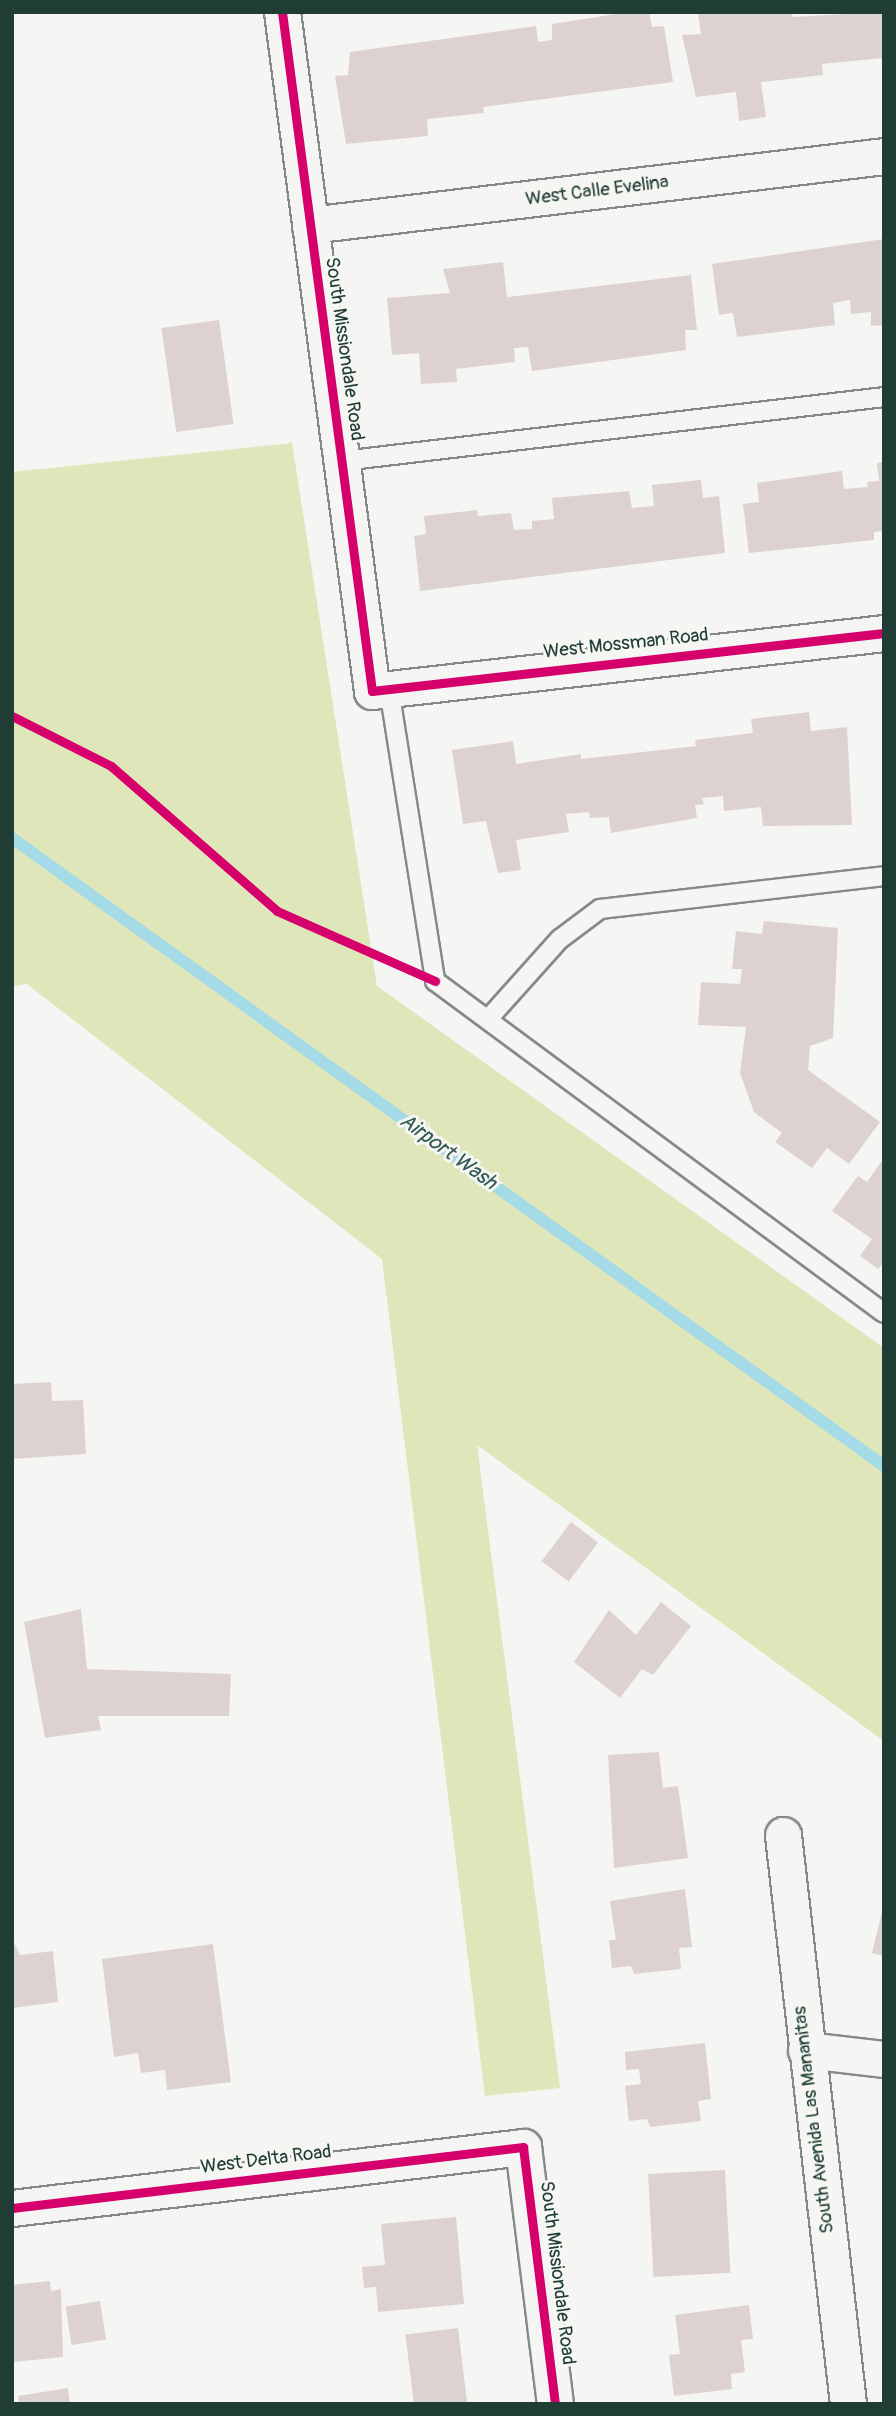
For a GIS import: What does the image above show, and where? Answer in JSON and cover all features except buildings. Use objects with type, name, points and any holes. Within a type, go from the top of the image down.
[{"type":"street","name":"South Missiondale Road","points":[[282,12],[342,461],[381,690]]},
{"type":"street","name":"West Calle Evelina","points":[[310,225],[884,156]]},
{"type":"street","name":"West Mossman Road","points":[[381,690],[883,637]]},
{"type":"street","name":"South Avenida Las Mananitas","points":[[783,1835],[848,2404]]},
{"type":"street","points":[[806,2050],[884,2059]]},
{"type":"street","name":"South Missiondale Road","points":[[523,2147],[555,2404]]},
{"type":"street","name":"West Delta Road","points":[[12,2208],[523,2147]]},
{"type":"lane","points":[[342,461],[884,397]]},
{"type":"lane","points":[[381,690],[435,981],[884,1313]]},
{"type":"lane","points":[[488,1018],[560,939],[600,909],[884,876]]},
{"type":"green space","points":[[292,443],[377,986],[884,1348],[884,1741],[477,1445],[560,2088],[485,2096],[382,1259],[27,984],[12,986],[12,472]]},
{"type":"waterway","name":"Airport Wash","points":[[12,838],[884,1466]]},
{"type":"cycle path","points":[[282,12],[372,691],[884,633]]},
{"type":"cycle path","points":[[12,716],[111,766],[277,911],[435,981]]},
{"type":"cycle path","points":[[12,2208],[523,2147],[555,2404]]}]
